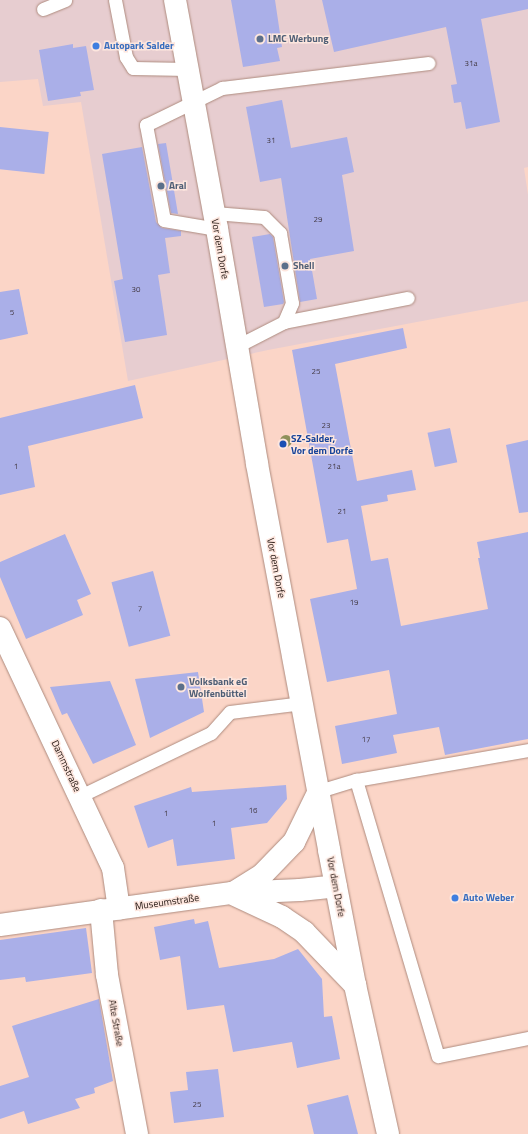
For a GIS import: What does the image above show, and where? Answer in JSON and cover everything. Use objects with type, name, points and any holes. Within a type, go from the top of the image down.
[{"type":"main road","name":"Vor dem Dorfe","points":[[175,0],[216,221],[257,464],[336,886],[355,985],[388,1134]]},
{"type":"main road","name":"Dammstraße","points":[[0,628],[113,868],[110,910]]},
{"type":"main road","points":[[232,893],[262,875],[294,842],[319,791]]},
{"type":"main road","name":"Museumstraße","points":[[0,926],[232,893],[300,890],[336,886]]},
{"type":"main road","points":[[232,893],[282,917],[304,932],[355,985]]},
{"type":"main road","name":"Alte Straße","points":[[110,910],[107,975],[137,1134]]},
{"type":"lane","points":[[43,9],[65,0]]},
{"type":"lane","points":[[115,0],[126,58],[133,68],[188,69]]},
{"type":"lane","points":[[284,322],[292,303],[280,233],[264,217],[216,221],[164,220],[146,125],[222,88],[428,63]]},
{"type":"lane","points":[[237,346],[284,322],[408,298]]},
{"type":"lane","points":[[80,796],[211,733],[230,712],[302,703]]},
{"type":"lane","points":[[319,791],[356,780],[528,750]]},
{"type":"lane","points":[[356,780],[438,1056],[528,1038]]},
{"type":"shaded area","points":[[0,0],[528,0],[528,167],[524,168],[528,195],[528,301],[268,350],[128,381],[81,102],[43,106],[38,79],[0,82]]},
{"type":"building","name":"LMC Werbung","points":[[231,0],[275,0],[282,47],[277,48],[280,61],[243,67]]},
{"type":"building","points":[[322,0],[528,0],[528,9],[481,19],[500,122],[466,129],[461,102],[454,103],[451,85],[457,84],[446,27],[334,52]]},
{"type":"building","points":[[73,44],[73,48],[86,46],[94,90],[80,92],[81,96],[48,101],[39,50]]},
{"type":"building","points":[[282,100],[291,148],[347,137],[354,172],[342,175],[354,251],[310,259],[317,299],[300,302],[281,178],[260,182],[246,107]]},
{"type":"building","points":[[0,127],[49,132],[44,174],[0,169]]},
{"type":"building","points":[[166,143],[178,214],[171,213],[158,144]]},
{"type":"building","points":[[142,147],[156,222],[162,228],[181,231],[181,236],[165,238],[170,273],[158,275],[167,335],[125,342],[114,281],[123,279],[102,154]]},
{"type":"building","points":[[270,234],[273,237],[284,302],[283,304],[264,307],[252,237]]},
{"type":"building","points":[[19,289],[28,334],[0,340],[0,292]]},
{"type":"building","points":[[403,328],[407,348],[335,364],[357,481],[412,470],[416,490],[387,495],[388,501],[361,506],[371,561],[388,558],[401,626],[488,609],[478,558],[480,558],[477,542],[528,532],[528,739],[445,755],[439,727],[393,735],[397,753],[342,764],[335,726],[397,714],[389,670],[327,682],[310,599],[357,589],[348,539],[327,543],[292,350]]},
{"type":"building","points":[[135,385],[143,418],[28,446],[35,487],[0,495],[0,418]]},
{"type":"building","points":[[450,428],[457,462],[435,467],[428,433]]},
{"type":"building","points":[[528,440],[528,512],[519,513],[506,445]]},
{"type":"building","points":[[65,534],[91,594],[77,600],[83,615],[26,639],[0,577],[0,562]]},
{"type":"building","points":[[153,571],[170,636],[129,647],[111,582]]},
{"type":"building","points":[[198,672],[204,712],[150,738],[135,679]]},
{"type":"building","points":[[110,681],[136,745],[93,764],[67,713],[62,715],[50,687]]},
{"type":"building","points":[[286,785],[287,799],[267,823],[231,828],[235,859],[177,866],[173,839],[148,848],[134,806],[191,787],[192,792]]},
{"type":"building","points":[[194,919],[195,924],[208,921],[219,968],[274,959],[298,949],[322,979],[324,1017],[332,1016],[340,1059],[297,1068],[292,1042],[233,1052],[224,1005],[187,1010],[180,956],[160,960],[154,927]]},
{"type":"building","points":[[86,928],[92,973],[26,982],[25,977],[0,980],[0,940]]},
{"type":"building","points":[[99,999],[113,1081],[94,1088],[95,1093],[75,1099],[80,1108],[28,1124],[24,1111],[0,1119],[0,1086],[29,1077],[12,1026]]},
{"type":"building","points":[[218,1069],[224,1117],[174,1123],[170,1092],[188,1090],[186,1072]]},
{"type":"building","points":[[348,1095],[358,1134],[314,1134],[307,1105]]},
{"type":"place","name":"LMC Werbung","points":[[260,39]]},
{"type":"place","name":"Autopark Salder","points":[[96,46]]},
{"type":"place","name":"Aral","points":[[161,186]]},
{"type":"place","name":"Shell","points":[[285,266]]},
{"type":"place","name":"SZ-Salder, Vor dem Dorfe","points":[[283,444]]},
{"type":"place","name":"Volksbank eG Wolfenbüttel","points":[[181,687]]},
{"type":"place","name":"Auto Weber","points":[[455,898]]}]
